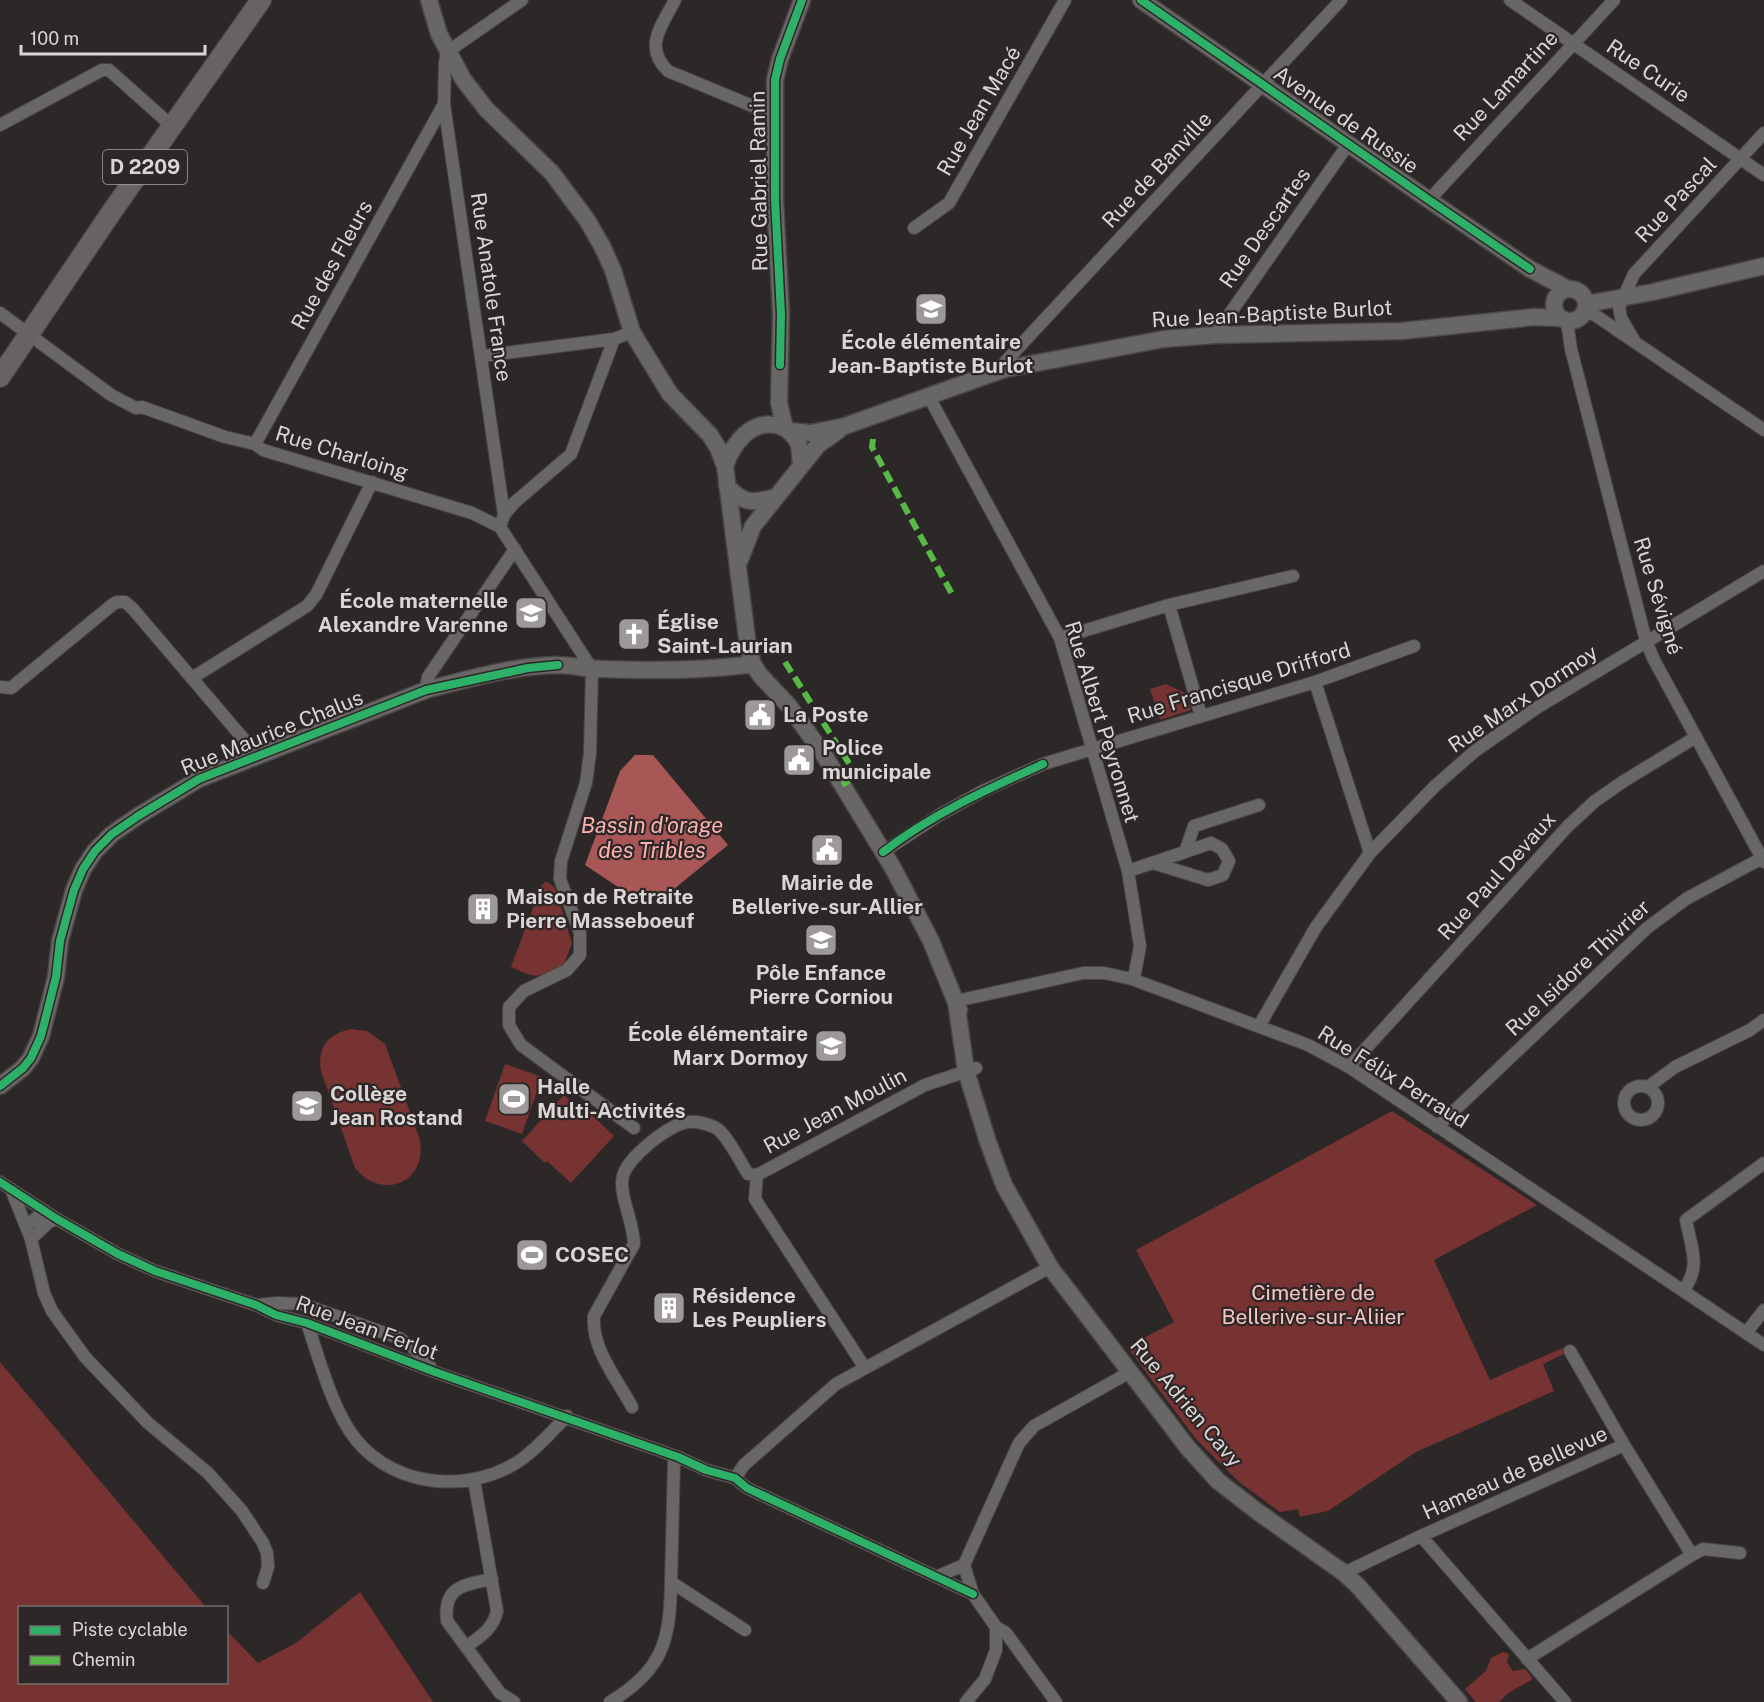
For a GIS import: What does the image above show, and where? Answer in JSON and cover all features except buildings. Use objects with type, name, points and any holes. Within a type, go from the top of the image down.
[{"type":"main road","name":"D 2209","points":[[0,377],[113,210],[261,0]]},
{"type":"street","points":[[429,0],[447,52],[463,79],[486,109],[552,173],[587,220],[613,270],[632,332],[670,394],[710,435],[718,448],[725,466],[748,646],[753,664]]},
{"type":"street","points":[[447,52],[522,0]]},
{"type":"street","points":[[675,0],[658,33],[655,45],[658,61],[668,71],[774,115]]},
{"type":"street","name":"Rue Gabriel Ramin","points":[[787,429],[779,403],[781,314],[777,258],[774,80],[802,0]]},
{"type":"street","name":"Rue Jean Macé","points":[[914,228],[949,204],[1065,0]]},
{"type":"street","name":"Avenue de Russie","points":[[1141,0],[1530,269],[1553,292],[1561,306],[1580,293],[1585,308]]},
{"type":"street","name":"Rue de Banville","points":[[1005,369],[1005,362],[1341,0]]},
{"type":"street","name":"Rue Curie","points":[[1510,0],[1764,175]]},
{"type":"street","name":"Rue Lamartine","points":[[1429,200],[1614,0]]},
{"type":"street","name":"Rue Anatole France","points":[[447,52],[444,104],[482,356],[502,521]]},
{"type":"street","points":[[0,124],[102,70],[109,70],[173,127]]},
{"type":"street","name":"Rue des Fleurs","points":[[255,444],[444,104]]},
{"type":"street","name":"Rue Pascal","points":[[1625,298],[1635,274],[1764,133]]},
{"type":"street","name":"Rue Descartes","points":[[1215,335],[1349,143]]},
{"type":"street","points":[[1561,306],[1575,321],[1585,308],[1764,267]]},
{"type":"street","points":[[1625,298],[1619,307],[1621,318],[1635,342]]},
{"type":"street","name":"Rue Jean-Baptiste Burlot","points":[[787,429],[811,433],[845,426],[1005,369],[1164,339],[1215,335],[1402,330],[1534,317],[1561,306]]},
{"type":"street","name":"Rue Sévigné","points":[[1561,306],[1646,641],[1654,660],[1763,860]]},
{"type":"street","points":[[1585,308],[1764,430]]},
{"type":"street","name":"Rue Charloing","points":[[0,313],[111,394],[136,408],[142,407],[225,437],[255,444],[263,450],[367,483],[372,482],[502,521],[515,549],[592,669]]},
{"type":"street","points":[[482,356],[614,339],[632,332]]},
{"type":"street","points":[[502,521],[514,503],[572,454],[614,339]]},
{"type":"street","name":"Rue Albert Peyronnet","points":[[929,397],[1060,638],[1128,872],[1140,946],[1132,979]]},
{"type":"street","points":[[725,466],[730,452],[754,427],[771,424],[787,429],[798,444],[801,464],[753,526],[739,562]]},
{"type":"street","name":"Rue Jean-Baptiste Burlot","points":[[801,464],[818,445],[845,426]]},
{"type":"street","points":[[192,678],[307,606],[316,595],[372,482]]},
{"type":"street","points":[[728,486],[735,495],[745,501],[756,502],[776,497]]},
{"type":"street","points":[[426,690],[428,677],[515,549]]},
{"type":"street","name":"Rue Marx Dormoy","points":[[1259,1026],[1316,927],[1370,853],[1435,786],[1475,751],[1538,707],[1764,572]]},
{"type":"street","points":[[1060,638],[1169,605],[1293,576]]},
{"type":"street","points":[[0,687],[11,688],[112,605],[121,601],[133,609],[192,678],[247,743],[254,757]]},
{"type":"street","points":[[1169,605],[1201,716]]},
{"type":"street","name":"Rue Francisque Drifford","points":[[883,852],[941,814],[983,791],[1043,764],[1315,682],[1414,646]]},
{"type":"street","name":"Rue Maurice Chalus","points":[[0,1086],[23,1068],[31,1058],[41,1036],[56,977],[60,941],[74,890],[83,869],[95,851],[112,834],[199,779],[426,690],[528,668],[558,665],[592,669],[719,668],[753,664]]},
{"type":"street","name":"Rue Adrien Cavy","points":[[753,664],[795,714],[824,755],[883,852],[931,941],[956,1001],[972,1048],[971,1070],[988,1142],[1004,1185],[1050,1268],[1188,1448],[1218,1481],[1344,1573],[1459,1702]]},
{"type":"street","points":[[592,669],[590,753],[586,783],[561,861],[560,872],[560,879],[580,933],[580,955],[567,970],[524,991],[509,1006],[509,1025],[521,1045],[634,1128]]},
{"type":"street","points":[[1315,682],[1370,853]]},
{"type":"street","name":"Rue Paul Devaux","points":[[1349,1067],[1575,820],[1595,801],[1696,737]]},
{"type":"street","points":[[1185,852],[1194,826],[1259,805]]},
{"type":"street","points":[[1128,872],[1153,863],[1211,843],[1222,849],[1229,861],[1223,875],[1208,880],[1153,863]]},
{"type":"street","name":"Rue Isidore Thivrier","points":[[1437,1127],[1647,928],[1686,899],[1763,860]]},
{"type":"street","name":"Rue Félix Perraud","points":[[956,1001],[1083,973],[1104,973],[1132,979],[1308,1045],[1349,1067],[1764,1345]]},
{"type":"street","points":[[1648,1087],[1676,1067],[1750,1030],[1764,1020]]},
{"type":"street","name":"Rue Jean Moulin","points":[[865,1368],[755,1199],[757,1174],[925,1085],[971,1070]]},
{"type":"street","points":[[632,1407],[597,1344],[593,1325],[594,1316],[634,1244],[634,1231],[621,1184],[623,1173],[646,1145],[678,1125],[689,1121],[719,1131],[748,1174],[757,1174]]},
{"type":"street","points":[[1683,1291],[1692,1279],[1695,1266],[1686,1220],[1764,1163]]},
{"type":"street","points":[[5,1186],[31,1239],[44,1293],[52,1311],[85,1357],[148,1423],[208,1473],[243,1511],[267,1553],[268,1567],[263,1582]]},
{"type":"street","name":"Rue Jean Ferlot","points":[[5,1186],[118,1254],[155,1271],[256,1305],[276,1315],[307,1323],[435,1372],[567,1416],[678,1457],[706,1470],[735,1478],[747,1488],[973,1594]]},
{"type":"street","points":[[26,1226],[45,1211]]},
{"type":"street","points":[[31,1239],[49,1222],[57,1219]]},
{"type":"street","points":[[735,1478],[744,1465],[836,1384],[1050,1268]]},
{"type":"street","name":"Rue Jean Ferlot","points":[[256,1305],[302,1304],[399,1338],[413,1348],[435,1372]]},
{"type":"street","points":[[1746,1333],[1764,1310]]},
{"type":"street","points":[[307,1323],[337,1408],[349,1430],[364,1449],[380,1462],[410,1476],[441,1482],[456,1482],[474,1480],[494,1473],[524,1458],[567,1416]]},
{"type":"street","name":"Hameau de Bellevue","points":[[1570,1351],[1624,1445],[1692,1555]]},
{"type":"street","points":[[1056,1702],[1006,1633],[996,1627],[973,1594],[964,1565],[1019,1443],[1034,1426],[1130,1372]]},
{"type":"street","name":"Hameau de Bellevue","points":[[1344,1573],[1624,1445]]},
{"type":"street","points":[[610,1702],[633,1688],[647,1672],[667,1638],[670,1617],[674,1463],[678,1457]]},
{"type":"street","points":[[466,1647],[489,1630],[495,1621],[497,1611],[474,1480]]},
{"type":"street","name":"Hameau de Bellevue","points":[[1421,1536],[1564,1702]]},
{"type":"street","points":[[1527,1659],[1703,1549],[1740,1553]]},
{"type":"street","points":[[936,1577],[964,1565]]},
{"type":"street","points":[[492,1580],[465,1585],[457,1589],[449,1597],[446,1608],[447,1621],[500,1693],[514,1702]]},
{"type":"street","points":[[671,1582],[745,1630]]},
{"type":"street","points":[[966,1702],[985,1679],[996,1650],[996,1627]]},
{"type":"green space","points":[[1166,684],[1185,693],[1191,710],[1160,720],[1150,689]]},
{"type":"green space","points":[[545,882],[555,888],[572,943],[564,964],[538,976],[511,967],[541,886]]},
{"type":"green space","points":[[351,1029],[367,1031],[385,1044],[419,1137],[421,1153],[417,1166],[411,1176],[401,1182],[390,1185],[378,1184],[366,1178],[355,1168],[321,1071],[321,1055],[326,1043],[336,1034]]},
{"type":"green space","name":"Halle Multi-Activités","points":[[505,1064],[542,1077],[522,1134],[485,1121]]},
{"type":"green space","points":[[564,1095],[588,1117],[591,1114],[614,1136],[571,1183],[522,1141]]},
{"type":"green space","name":"Cimetière de Bellerive-sur-Aliier","points":[[1392,1111],[1537,1205],[1434,1260],[1490,1380],[1567,1346],[1570,1351],[1543,1364],[1554,1391],[1416,1452],[1328,1511],[1300,1517],[1298,1509],[1280,1512],[1239,1482],[1196,1439],[1127,1347],[1174,1322],[1136,1250]]},
{"type":"green space","points":[[0,1362],[205,1606],[18,1606],[18,1684],[228,1684],[228,1632],[258,1663],[296,1643],[360,1592],[433,1702],[0,1702]]},
{"type":"green space","points":[[1503,1652],[1509,1654],[1507,1662],[1513,1671],[1525,1669],[1533,1679],[1510,1692],[1499,1702],[1476,1702],[1465,1689],[1486,1671],[1491,1658]]},
{"type":"water","name":"Bassin d'orage des Tribles","points":[[635,755],[653,755],[728,845],[669,893],[642,903],[585,865],[620,771]]},
{"type":"marked path","points":[[873,439],[872,447],[952,594]]},
{"type":"marked path","points":[[785,662],[857,776],[842,785]]},
{"type":"cycle path","points":[[780,365],[781,314],[775,200],[775,80],[780,59],[802,0]]},
{"type":"cycle path","points":[[1141,0],[1530,269]]},
{"type":"cycle path","points":[[0,1086],[23,1068],[31,1058],[41,1036],[56,977],[60,941],[74,890],[83,869],[95,851],[112,834],[199,779],[426,690],[528,668],[558,665]]},
{"type":"cycle path","points":[[883,852],[941,814],[1043,764]]},
{"type":"cycle path","points":[[0,1182],[57,1219],[118,1254],[155,1271],[256,1305],[276,1315],[307,1323],[435,1372],[678,1457],[706,1470],[735,1478],[747,1488],[973,1594]]},
{"type":"place","name":"École élémentaire Jean-Baptiste Burlot","points":[[931,309]]},
{"type":"place","name":"École maternelle Alexandre Varenne","points":[[531,613]]},
{"type":"place","name":"Église Saint-Laurian","points":[[634,634]]},
{"type":"place","name":"La Poste","points":[[760,715]]},
{"type":"place","name":"Police municipale","points":[[799,760]]},
{"type":"place","name":"Mairie de Bellerive-sur-Allier","points":[[827,850]]},
{"type":"place","name":"Maison de Retraite Pierre Masseboeuf","points":[[483,909]]},
{"type":"place","name":"Pôle Enfance Pierre Corniou","points":[[821,940]]},
{"type":"place","name":"École élémentaire Marx Dormoy","points":[[831,1046]]},
{"type":"place","name":"Halle Multi-Activités","points":[[514,1099]]},
{"type":"place","name":"Collège Jean Rostand","points":[[307,1106]]},
{"type":"place","name":"COSEC","points":[[532,1255]]},
{"type":"place","name":"Résidence Les Peupliers","points":[[669,1308]]}]
